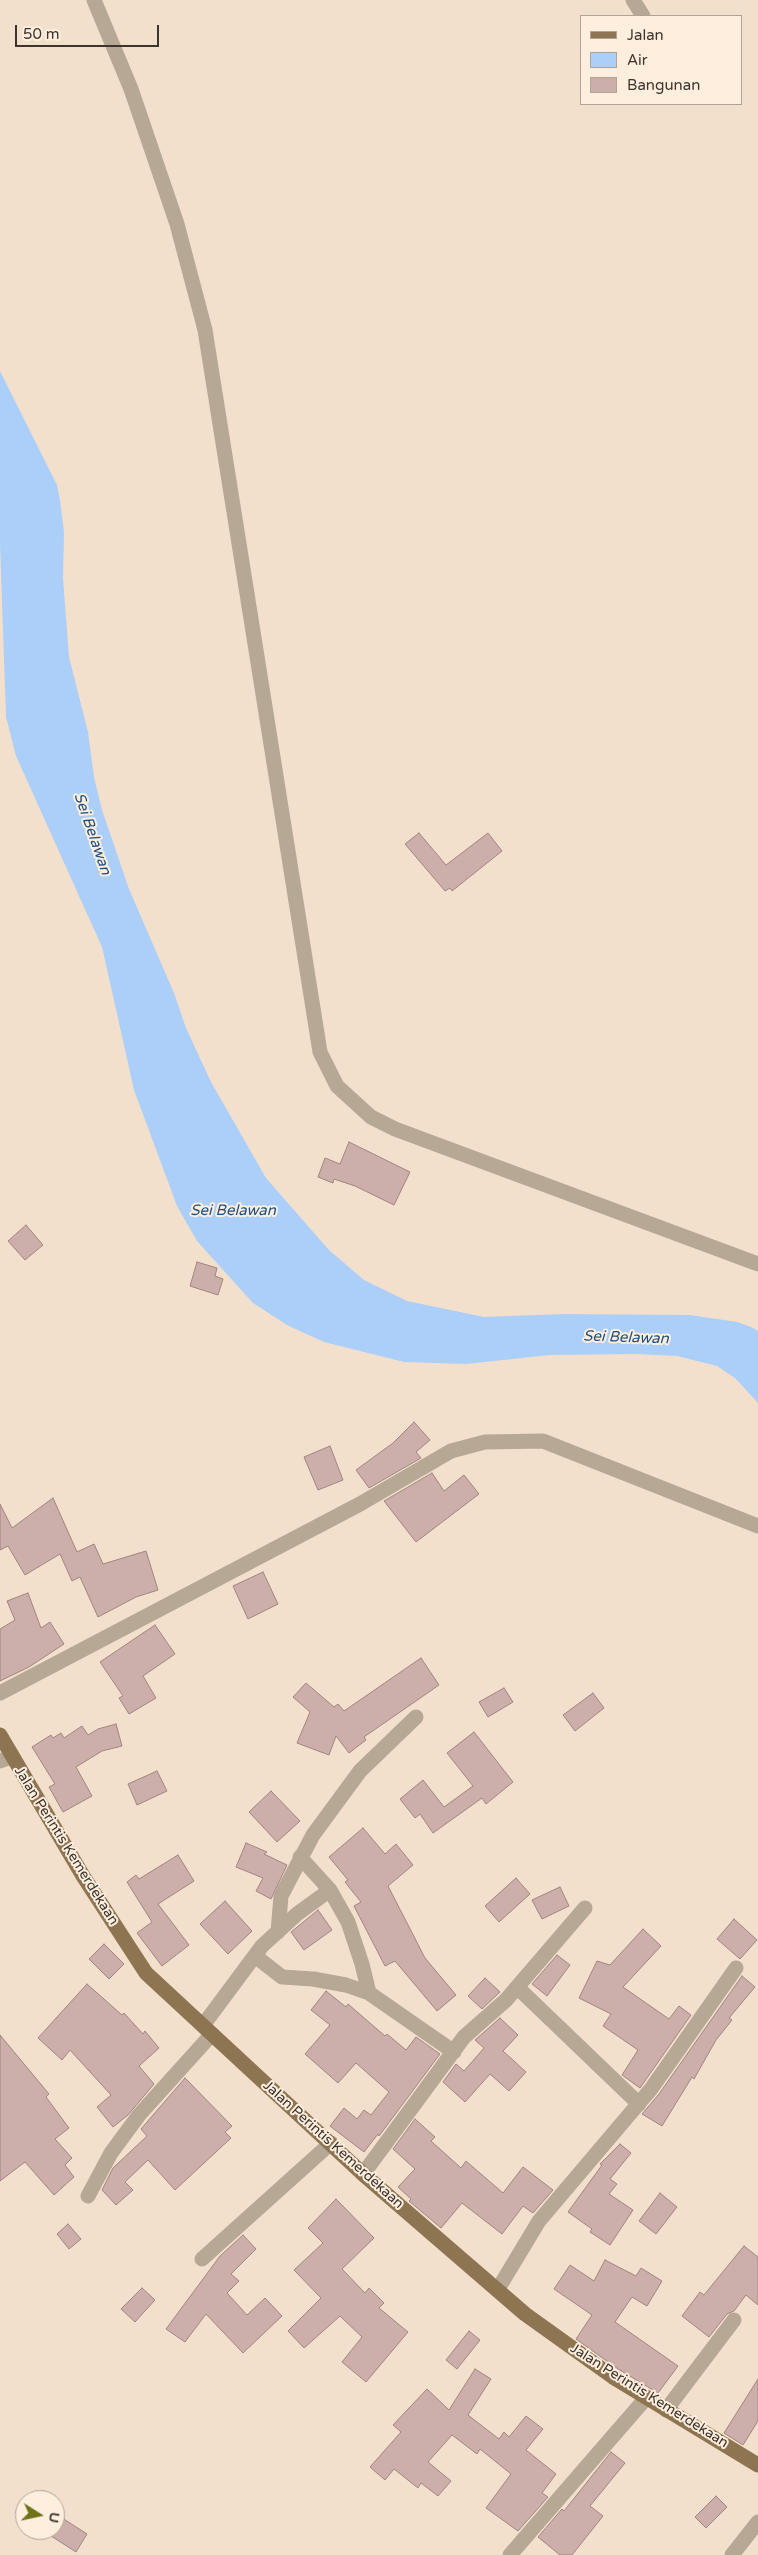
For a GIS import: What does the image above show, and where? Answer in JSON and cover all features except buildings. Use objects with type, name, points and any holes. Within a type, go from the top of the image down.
[{"type":"main road","name":"Jalan Perintis Kemerdekaan","points":[[0,1735],[6,1759],[146,1973],[363,2174],[525,2314],[646,2398],[758,2465]]},
{"type":"street","points":[[94,0],[131,89],[174,215],[205,330],[320,1052],[338,1086],[371,1116],[395,1129],[758,1264]]},
{"type":"street","points":[[633,0],[642,15]]},
{"type":"street","points":[[0,1693],[360,1504],[451,1451],[485,1442],[543,1441],[758,1526]]},
{"type":"street","points":[[278,1932],[280,1896],[313,1835],[360,1771],[416,1718]]},
{"type":"street","points":[[300,1857],[330,1890],[348,1922],[362,1964],[369,1993]]},
{"type":"street","points":[[88,2196],[111,2154],[139,2115],[208,2029],[255,1956],[278,1932],[330,1890]]},
{"type":"street","points":[[363,2174],[464,2037],[517,1987],[585,1908]]},
{"type":"street","points":[[255,1956],[282,1977],[313,1979],[346,1985],[369,1993],[454,2052]]},
{"type":"street","points":[[498,2290],[538,2221],[639,2104],[736,1968]]},
{"type":"street","points":[[517,1987],[639,2104]]},
{"type":"street","points":[[202,2259],[331,2143]]},
{"type":"street","points":[[666,2410],[734,2320]]},
{"type":"street","points":[[510,2555],[646,2398]]},
{"type":"street","points":[[732,2555],[758,2522]]},
{"type":"water","name":"Sei Belawan","points":[[0,371],[57,485],[64,532],[63,578],[69,657],[88,732],[94,777],[102,810],[129,889],[174,993],[186,1028],[211,1082],[266,1178],[329,1250],[364,1280],[407,1301],[484,1317],[563,1314],[690,1315],[737,1322],[751,1327],[758,1331],[758,1403],[735,1378],[717,1366],[677,1356],[636,1354],[550,1355],[466,1364],[404,1362],[324,1342],[287,1325],[253,1303],[197,1241],[177,1206],[134,1090],[102,947],[16,756],[6,717],[0,543]]}]
